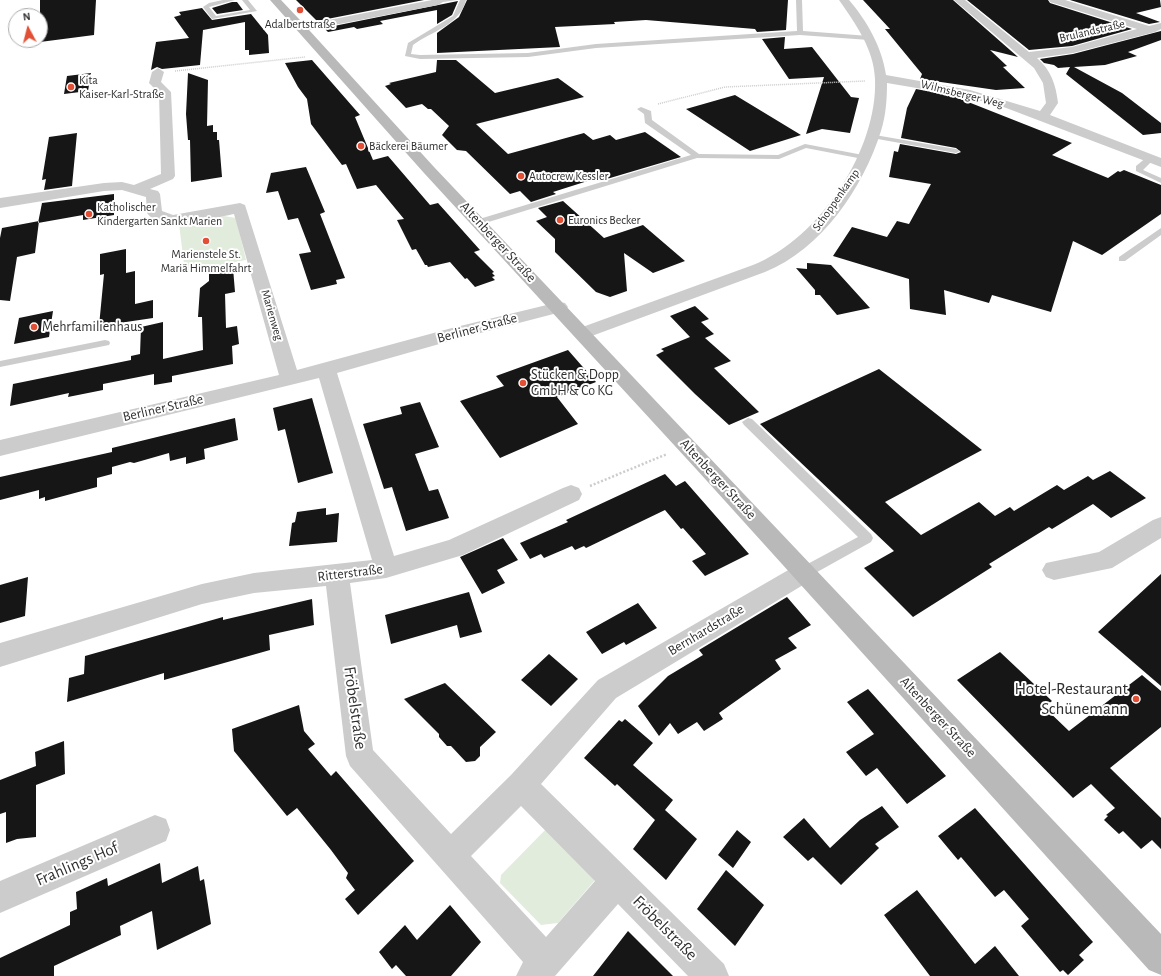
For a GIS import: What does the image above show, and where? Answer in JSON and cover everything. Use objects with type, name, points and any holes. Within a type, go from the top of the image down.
[{"type":"main road","name":"Altenberger Straße","points":[[275,0],[303,28],[428,168],[584,333],[1161,958]]},
{"type":"street","name":"Schoppenkamp","points":[[584,333],[778,260],[809,237],[827,215],[860,167],[878,122],[881,79],[869,38],[861,22],[844,0]]},
{"type":"street","points":[[959,0],[1039,66],[1049,83],[1052,103],[1042,117]]},
{"type":"street","points":[[1054,0],[1161,33]]},
{"type":"street","points":[[303,28],[416,2],[438,2]]},
{"type":"street","name":"Brulandstraße","points":[[1028,56],[1073,50],[1161,26]]},
{"type":"street","points":[[137,189],[168,176],[165,92],[155,83],[158,72]]},
{"type":"street","name":"Wilmsberger Weg","points":[[881,79],[948,88],[984,97],[1042,117],[1151,159]]},
{"type":"street","points":[[1151,159],[1161,146]]},
{"type":"street","name":"Marienweg","points":[[0,203],[104,187],[122,186],[153,194],[155,213],[162,218],[174,220],[240,208],[290,378]]},
{"type":"street","name":"Berliner Straße","points":[[0,448],[326,370],[452,334],[559,307]]},
{"type":"street","points":[[326,370],[386,568]]},
{"type":"street","name":"Ritterstraße","points":[[0,655],[202,594],[254,583],[337,575],[386,568],[455,548],[571,494]]},
{"type":"street","points":[[1054,570],[1104,561],[1161,526]]},
{"type":"street","name":"Bernhardstraße","points":[[521,785],[607,689],[805,572]]},
{"type":"street","name":"Fröbelstraße","points":[[337,575],[360,756],[451,855],[539,968],[617,880]]},
{"type":"street","points":[[451,855],[521,785]]},
{"type":"street","name":"Fröbelstraße","points":[[521,785],[712,976]]},
{"type":"street","name":"Frahlings Hof","points":[[0,897],[155,830]]},
{"type":"lane","points":[[232,0],[211,4],[206,7],[214,18],[254,11],[245,0]]},
{"type":"lane","points":[[438,2],[454,0]]},
{"type":"lane","points":[[463,0],[462,9],[448,23],[427,32],[410,44],[408,55],[420,57],[528,55],[596,46],[800,33],[869,38]]},
{"type":"lane","points":[[799,0],[800,33]]},
{"type":"lane","points":[[641,109],[648,113],[648,121],[697,156]]},
{"type":"lane","points":[[872,136],[956,151]]},
{"type":"lane","points":[[479,222],[697,156],[779,157],[805,146],[864,157]]},
{"type":"lane","points":[[1151,159],[1139,168],[1140,171],[1161,181]]},
{"type":"lane","points":[[1122,259],[1161,231]]},
{"type":"lane","points":[[0,364],[105,343]]},
{"type":"lane","points":[[748,422],[867,538],[805,572]]},
{"type":"path","points":[[158,72],[326,55]]},
{"type":"path","points":[[656,105],[725,87],[881,79]]},
{"type":"path","points":[[571,494],[686,445]]},
{"type":"green space","points":[[224,216],[236,218],[246,260],[185,272],[179,224]]},
{"type":"green space","points":[[550,825],[595,880],[558,923],[541,925],[500,883],[501,875]]},
{"type":"building","points":[[40,0],[96,0],[94,35],[48,41],[48,8],[40,8]]},
{"type":"building","points":[[296,0],[424,0],[317,21]]},
{"type":"building","points":[[467,0],[788,0],[786,30],[757,32],[755,29],[646,20],[614,22],[615,24],[555,27],[560,47],[437,53],[437,33],[459,17]]},
{"type":"building","points":[[863,0],[953,0],[1018,57],[990,50],[1007,66],[1003,67],[1025,88],[996,90],[920,79],[922,74],[885,29],[890,29]]},
{"type":"building","points":[[967,0],[1048,0],[1050,3],[1132,29],[1072,46],[1029,50]]},
{"type":"building","points":[[1070,0],[1160,0],[1161,7],[1136,13],[1160,22],[1149,24]]},
{"type":"building","points":[[458,1],[452,15],[437,24],[437,10],[380,21],[383,24],[357,29],[354,27],[328,32],[324,28]]},
{"type":"building","points":[[237,2],[243,10],[217,14],[212,8]]},
{"type":"building","points":[[202,8],[212,20],[251,14],[268,35],[269,53],[249,55],[249,50],[245,50],[245,22],[203,30],[200,65],[162,69],[157,67],[151,70],[156,42],[189,38],[174,17],[181,15],[179,12]]},
{"type":"building","points":[[1161,31],[1161,40],[1128,52],[1137,56],[1105,65],[1074,67],[1122,93],[1161,123],[1161,133],[1143,135],[1066,74],[1070,67],[1058,68],[1054,65],[1044,63],[1040,59],[1073,54]]},
{"type":"building","points":[[785,37],[784,49],[812,47],[851,97],[859,98],[850,133],[822,129],[806,134],[824,77],[789,79],[762,39]]},
{"type":"building","points":[[312,60],[360,115],[355,117],[373,160],[388,156],[430,205],[438,203],[480,250],[474,252],[494,272],[492,273],[495,276],[492,277],[495,280],[475,287],[467,278],[465,279],[450,262],[428,267],[425,265],[416,249],[412,250],[397,220],[404,219],[376,185],[357,189],[346,164],[342,165],[311,124],[307,99],[298,87],[285,63]]},
{"type":"building","points":[[437,60],[456,60],[495,93],[558,78],[584,97],[476,124],[508,154],[584,133],[593,140],[610,135],[616,140],[645,132],[681,157],[600,181],[597,178],[553,192],[556,194],[531,202],[520,191],[510,194],[466,151],[457,150],[442,135],[449,126],[431,109],[428,109],[422,104],[406,108],[385,86],[391,84],[389,83],[436,72]]},
{"type":"building","points":[[91,73],[88,91],[64,94],[67,76]]},
{"type":"building","points":[[188,73],[208,80],[207,126],[213,125],[213,132],[217,132],[222,177],[191,182],[190,140],[188,140],[186,114]]},
{"type":"building","points":[[916,89],[953,96],[1072,143],[1052,155],[1108,178],[1118,171],[1120,172],[1124,170],[1161,185],[1161,214],[1102,255],[1073,241],[1051,312],[992,295],[989,303],[944,290],[946,315],[910,309],[909,279],[833,256],[852,227],[887,237],[897,221],[909,224],[931,184],[889,177],[894,151],[898,152],[900,144],[956,154],[961,152],[956,148],[901,138],[907,108]]},
{"type":"building","points":[[735,95],[801,135],[750,151],[686,109]]},
{"type":"building","points":[[77,133],[72,186],[44,190],[46,179],[42,180],[49,137]]},
{"type":"building","points":[[306,167],[325,212],[320,214],[345,278],[336,280],[337,284],[311,290],[299,254],[311,252],[298,218],[288,220],[278,191],[266,193],[271,173]]},
{"type":"building","name":"Katholischer Kindergarten Sankt Marien","points":[[114,194],[114,215],[83,220],[83,215],[38,223],[42,203]]},
{"type":"building","points":[[563,201],[604,238],[643,225],[685,261],[653,273],[624,253],[627,291],[610,297],[596,292],[555,252],[555,239],[536,221],[547,217],[538,208]]},
{"type":"building","points":[[39,221],[35,253],[17,257],[10,301],[0,300],[0,238],[2,228]]},
{"type":"building","points":[[126,249],[126,273],[135,271],[135,304],[153,300],[153,318],[99,326],[104,274],[100,275],[100,254]]},
{"type":"building","points":[[807,263],[831,265],[870,308],[837,315],[820,295],[815,295],[815,290],[796,268],[807,269]]},
{"type":"building","points":[[233,268],[235,292],[225,294],[226,328],[237,326],[239,344],[232,346],[233,364],[172,376],[172,382],[154,385],[154,374],[103,384],[103,390],[68,397],[69,393],[10,406],[13,384],[131,360],[131,356],[140,354],[141,327],[163,322],[163,359],[203,350],[202,317],[198,317],[200,288],[209,281],[209,272]]},
{"type":"building","points":[[695,306],[709,319],[701,322],[714,334],[705,338],[731,361],[714,368],[759,412],[729,425],[656,355],[664,351],[661,349],[690,337],[670,316]]},
{"type":"building","name":"Mehrfamilienhaus","points":[[53,311],[49,337],[14,344],[19,318]]},
{"type":"building","points":[[568,350],[596,382],[557,397],[578,424],[500,458],[460,401],[504,386],[496,376]]},
{"type":"building","points":[[879,369],[982,450],[885,502],[921,535],[979,502],[995,516],[1010,507],[1014,511],[1057,485],[1064,490],[1088,476],[1093,480],[1110,471],[1146,498],[1111,518],[1093,504],[1052,529],[1049,527],[989,564],[992,567],[913,617],[864,568],[894,551],[760,424]]},
{"type":"building","points":[[312,398],[333,473],[298,483],[285,429],[278,431],[273,408]]},
{"type":"building","points":[[420,402],[439,447],[415,454],[429,491],[438,489],[449,518],[406,531],[392,487],[384,489],[363,424],[402,414],[400,407]]},
{"type":"building","points":[[235,418],[238,440],[204,449],[205,459],[186,464],[186,457],[170,461],[169,453],[134,463],[130,462],[112,467],[112,474],[97,478],[97,487],[45,501],[45,497],[39,499],[39,490],[0,500],[0,477],[112,452],[112,448]]},
{"type":"building","points":[[665,474],[676,486],[685,481],[749,554],[705,576],[692,561],[706,554],[683,528],[681,529],[665,510],[586,548],[584,546],[575,550],[572,546],[544,558],[541,554],[530,559],[520,543],[568,522],[566,520]]},
{"type":"building","points":[[326,508],[326,515],[339,513],[337,542],[289,546],[292,523],[295,522],[297,512]]},
{"type":"building","points":[[503,538],[518,560],[497,570],[505,583],[482,594],[460,557]]},
{"type":"building","points":[[1161,574],[1161,686],[1098,632]]},
{"type":"building","points":[[28,577],[25,616],[0,623],[0,585]]},
{"type":"building","points":[[469,592],[482,632],[460,638],[457,625],[391,644],[385,615]]},
{"type":"building","points":[[787,597],[811,625],[788,638],[797,648],[775,660],[781,669],[719,713],[723,719],[704,731],[697,722],[678,734],[670,723],[659,736],[638,706],[668,676],[703,655],[699,650]]},
{"type":"building","points":[[312,599],[314,625],[269,635],[270,650],[164,680],[164,673],[67,702],[69,678],[84,674],[85,656],[223,617],[223,620]]},
{"type":"building","points":[[638,603],[657,628],[626,645],[624,642],[602,654],[586,632]]},
{"type":"building","points":[[1000,652],[1052,701],[1044,707],[1069,731],[1142,675],[1161,691],[1161,727],[1110,768],[1161,818],[1161,849],[1152,840],[1141,849],[1123,831],[1119,834],[1104,820],[1108,816],[1106,815],[1115,808],[1091,784],[1073,798],[957,680]]},
{"type":"building","points":[[549,654],[578,679],[551,706],[521,680]]},
{"type":"building","points":[[445,683],[496,732],[480,747],[480,756],[475,761],[466,762],[451,746],[447,746],[439,737],[439,734],[404,699]]},
{"type":"building","points":[[868,689],[946,776],[907,804],[877,768],[866,776],[846,752],[874,734],[847,702]]},
{"type":"building","points":[[299,705],[304,731],[315,744],[308,749],[331,776],[336,771],[414,861],[358,915],[345,899],[355,890],[346,878],[348,873],[331,850],[297,808],[287,816],[234,751],[232,729]]},
{"type":"building","points":[[625,719],[653,743],[633,765],[673,800],[665,810],[697,839],[666,880],[633,849],[655,820],[617,784],[615,786],[584,758],[619,720],[622,722]]},
{"type":"building","points":[[64,741],[65,774],[36,785],[36,837],[17,839],[6,843],[6,812],[0,814],[0,780],[36,766],[35,752]]},
{"type":"building","points":[[882,806],[899,827],[875,844],[879,848],[841,885],[813,857],[808,861],[783,837],[804,818],[830,848],[860,820]]},
{"type":"building","points":[[975,808],[1093,942],[1079,955],[1084,960],[1068,975],[1063,970],[1060,972],[1021,926],[1029,919],[1004,890],[995,897],[961,857],[958,860],[938,836]]},
{"type":"building","points":[[737,830],[751,842],[733,868],[718,855]]},
{"type":"building","points":[[160,863],[162,883],[198,866],[200,881],[204,879],[211,924],[157,950],[152,911],[120,926],[121,935],[54,966],[54,976],[0,976],[0,958],[70,925],[70,912],[77,909],[76,892],[107,878],[108,886]]},
{"type":"building","points":[[726,870],[764,905],[735,946],[697,909]]},
{"type":"building","points":[[917,890],[975,964],[995,946],[1019,976],[930,976],[884,915]]},
{"type":"building","points":[[450,905],[481,942],[451,976],[406,976],[396,965],[392,969],[379,952],[405,925],[417,940]]},
{"type":"building","points":[[628,931],[673,976],[593,976]]},
{"type":"place","name":"Adalbertstraße","points":[[300,10]]},
{"type":"place","name":"Kita Kaiser-Karl-Straße","points":[[71,87]]},
{"type":"place","name":"Bäckerei Bäumer","points":[[361,146]]},
{"type":"place","name":"Autocrew Kessler","points":[[521,176]]},
{"type":"place","name":"Katholischer Kindergarten Sankt Marien","points":[[89,214]]},
{"type":"place","name":"Euronics Becker","points":[[560,220]]},
{"type":"place","name":"Marienstele St. Mariä Himmelfahrt","points":[[206,241]]},
{"type":"place","name":"Mehrfamilienhaus","points":[[34,327]]},
{"type":"place","name":"Stücken & Dopp GmbH & Co KG","points":[[523,383]]},
{"type":"place","name":"Hotel-Restaurant Schünemann","points":[[1136,699]]}]
